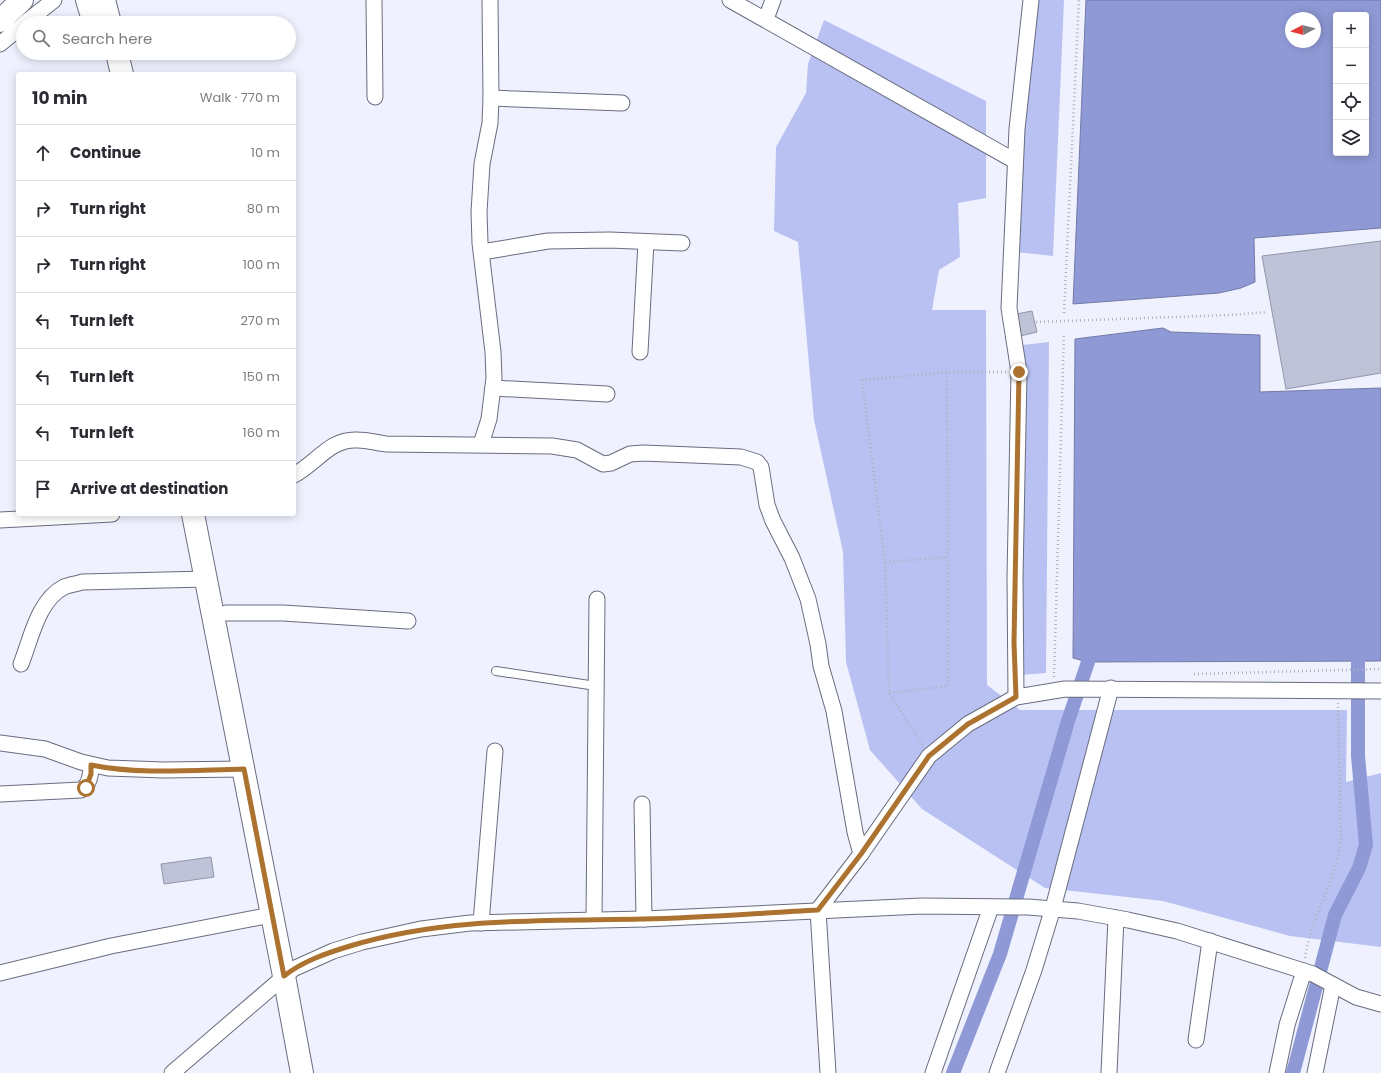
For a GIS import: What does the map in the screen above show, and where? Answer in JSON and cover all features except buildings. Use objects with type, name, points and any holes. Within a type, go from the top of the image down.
[{"type":"main road","points":[[87,0],[92,16]]},
{"type":"main road","points":[[104,0],[108,16]]},
{"type":"main road","points":[[0,21],[21,14]]},
{"type":"main road","points":[[103,60],[106,72]]},
{"type":"main road","points":[[119,60],[122,72]]},
{"type":"main road","points":[[193,516],[244,769],[271,915],[289,973],[302,1073]]},
{"type":"main road","points":[[207,516],[226,613],[289,973],[311,1073]]},
{"type":"street","points":[[21,14],[54,0]]},
{"type":"street","points":[[374,0],[375,97]]},
{"type":"street","points":[[481,444],[489,419],[493,388],[493,352],[479,212],[480,190],[491,98],[490,0]]},
{"type":"street","points":[[730,0],[1015,161]]},
{"type":"street","points":[[766,19],[773,0]]},
{"type":"street","points":[[1016,697],[1015,629],[1019,372],[1008,308],[1017,129],[1031,0]]},
{"type":"street","points":[[0,44],[16,21]]},
{"type":"street","points":[[491,98],[622,103]]},
{"type":"street","points":[[482,252],[548,241],[682,243]]},
{"type":"street","points":[[640,352],[646,242]]},
{"type":"street","points":[[493,388],[607,394]]},
{"type":"street","points":[[296,474],[309,466],[333,445],[349,440],[386,444],[481,444],[567,447],[585,453],[596,462],[603,464],[611,463],[630,454],[643,453],[741,458],[757,462],[761,467],[767,505],[773,521],[792,558],[808,599],[818,644],[821,666],[834,711],[855,832],[861,854]]},
{"type":"street","points":[[0,520],[75,516]]},
{"type":"street","points":[[21,664],[43,609],[52,596],[64,587],[82,582],[206,579]]},
{"type":"street","points":[[594,920],[597,599]]},
{"type":"street","points":[[226,613],[283,613],[408,621]]},
{"type":"street","points":[[828,1073],[818,910],[861,854],[929,756],[968,724],[1016,697],[1062,683],[1104,688],[1376,691]]},
{"type":"street","points":[[996,1073],[1034,970],[1053,908],[1104,688]]},
{"type":"street","points":[[0,743],[45,749],[91,765],[108,768],[133,770],[244,769]]},
{"type":"street","points":[[481,923],[495,751]]},
{"type":"street","points":[[0,794],[81,790],[86,788],[89,782],[91,765]]},
{"type":"street","points":[[642,804],[644,919]]},
{"type":"street","points":[[172,1073],[289,973],[333,951],[401,933],[441,926],[481,923],[644,919],[922,906],[1053,908],[1164,927],[1308,972],[1356,997],[1381,1004]]},
{"type":"street","points":[[933,1073],[994,907]]},
{"type":"street","points":[[0,973],[140,940],[271,915]]},
{"type":"street","points":[[1108,1073],[1116,918]]},
{"type":"street","points":[[1196,1040],[1210,941]]},
{"type":"street","points":[[1277,1073],[1287,1025],[1308,972]]},
{"type":"street","points":[[1315,1073],[1330,983]]},
{"type":"lane","points":[[496,671],[596,686]]},
{"type":"path","points":[[1064,313],[1079,0]]},
{"type":"path","points":[[1036,322],[1230,316],[1267,312]]},
{"type":"path","points":[[1062,683],[1054,678],[1064,333]]},
{"type":"path","points":[[889,693],[948,686],[948,372]]},
{"type":"path","points":[[929,756],[889,693],[885,562],[862,380],[948,372],[1019,372]]},
{"type":"path","points":[[885,562],[948,557]]},
{"type":"path","points":[[1187,674],[1381,669]]},
{"type":"path","points":[[1308,972],[1311,933],[1339,854],[1341,842],[1344,691]]},
{"type":"shaded area","points":[[1038,0],[1064,0],[1053,256],[1015,252],[1032,25]]},
{"type":"shaded area","points":[[1086,0],[1381,0],[1381,228],[1254,238],[1255,282],[1241,288],[1219,293],[1073,304]]},
{"type":"shaded area","points":[[824,20],[986,101],[986,198],[958,203],[960,257],[939,270],[932,310],[986,310],[987,685],[1020,710],[1347,710],[1346,782],[1381,773],[1381,947],[1290,936],[1163,901],[1045,888],[922,809],[870,750],[846,662],[843,552],[814,420],[798,242],[774,231],[776,147],[806,93],[808,64]]},
{"type":"shaded area","points":[[1163,328],[1171,332],[1260,335],[1260,392],[1381,388],[1381,661],[1088,662],[1073,658],[1075,339]]},
{"type":"shaded area","points":[[1049,342],[1046,673],[1020,675],[1014,346]]},
{"type":"waterway","points":[[1293,1073],[1335,915],[1359,868],[1366,845],[1358,756],[1358,661]]},
{"type":"waterway","points":[[953,1073],[1000,954],[1068,721],[1088,662]]},
{"type":"route","points":[[86,788],[91,774],[91,765],[133,770],[244,769],[284,976],[293,969],[333,951],[362,942],[441,926],[470,923],[644,919],[818,910],[861,854],[929,756],[968,724],[990,710],[1016,697],[1014,643],[1019,372]]}]
